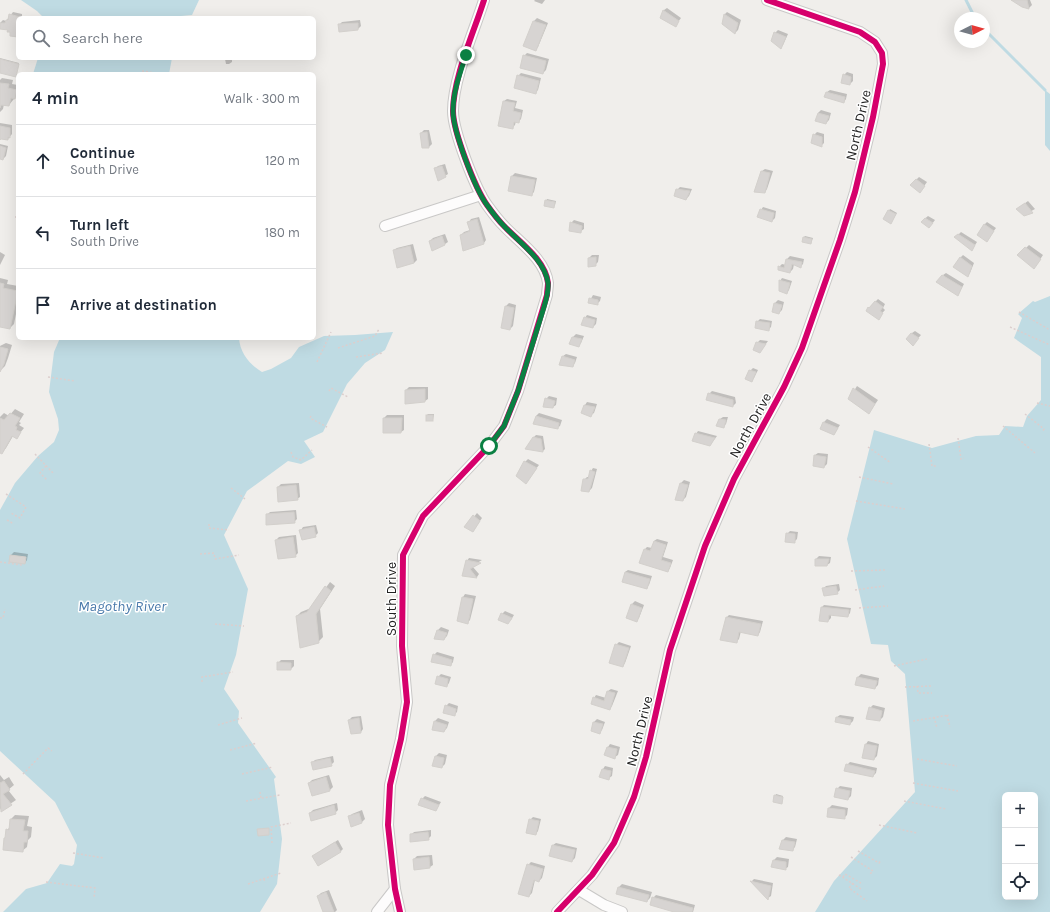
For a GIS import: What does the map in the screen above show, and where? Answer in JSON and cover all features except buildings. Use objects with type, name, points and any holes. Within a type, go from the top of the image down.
[{"type":"street","name":"South Drive","points":[[395,890],[388,825],[390,785],[401,739],[407,702],[402,646],[403,555],[423,516],[489,446],[504,426],[518,391],[547,295],[548,283],[544,272],[528,249],[504,226],[486,204],[459,141],[453,112],[455,92],[460,72],[484,0]]},
{"type":"street","name":"North Drive","points":[[557,912],[592,875],[614,843],[634,797],[646,757],[670,650],[705,546],[734,479],[784,387],[804,343],[832,264],[855,192],[874,112],[883,64],[882,53],[875,42],[860,32],[772,1]]},
{"type":"street","points":[[385,226],[481,195]]},
{"type":"street","points":[[377,912],[395,890]]},
{"type":"street","points":[[395,890],[400,912]]},
{"type":"street","points":[[579,890],[604,905],[622,912]]},
{"type":"path","points":[[142,71],[147,72]]},
{"type":"path","points":[[1019,312],[1050,330]]},
{"type":"path","points":[[1010,328],[1050,345]]},
{"type":"path","points":[[338,348],[375,336],[379,329]]},
{"type":"path","points":[[316,362],[331,332]]},
{"type":"path","points":[[356,357],[383,353]]},
{"type":"path","points":[[48,376],[75,381]]},
{"type":"path","points":[[329,391],[331,388],[348,397]]},
{"type":"path","points":[[1037,403],[1050,406]]},
{"type":"path","points":[[1025,414],[1044,429],[1042,431]]},
{"type":"path","points":[[311,416],[310,418],[327,427]]},
{"type":"path","points":[[1003,426],[1035,453]]},
{"type":"path","points":[[958,438],[961,459],[964,458]]},
{"type":"path","points":[[929,444],[932,466],[936,466]]},
{"type":"path","points":[[868,447],[891,463]]},
{"type":"path","points":[[291,452],[293,457],[301,460],[312,450]]},
{"type":"path","points":[[35,454],[54,474]]},
{"type":"path","points":[[46,466],[40,473],[47,480]]},
{"type":"path","points":[[859,477],[893,484]]},
{"type":"path","points":[[231,488],[245,499]]},
{"type":"path","points":[[6,494],[26,507],[20,518],[11,513]]},
{"type":"path","points":[[856,501],[905,509]]},
{"type":"path","points":[[7,520],[14,524]]},
{"type":"path","points":[[209,524],[209,529],[229,530]]},
{"type":"path","points":[[200,554],[214,553],[215,559],[239,555]]},
{"type":"path","points":[[0,562],[22,565]]},
{"type":"path","points":[[851,571],[887,570]]},
{"type":"path","points":[[855,590],[884,586]]},
{"type":"path","points":[[859,608],[888,606]]},
{"type":"path","points":[[0,618],[3,618],[5,609]]},
{"type":"path","points":[[215,624],[244,626]]},
{"type":"path","points":[[894,666],[927,659]]},
{"type":"path","points":[[202,682],[202,677],[233,672]]},
{"type":"path","points":[[917,686],[918,693],[932,693]]},
{"type":"path","points":[[905,687],[932,686]]},
{"type":"path","points":[[913,721],[948,715],[950,727]]},
{"type":"path","points":[[934,717],[937,728]]},
{"type":"path","points":[[218,725],[242,718]]},
{"type":"path","points":[[230,750],[257,743]]},
{"type":"path","points":[[23,774],[48,748],[52,751]]},
{"type":"path","points":[[917,760],[958,766]]},
{"type":"path","points":[[242,774],[273,767]]},
{"type":"path","points":[[912,783],[958,791]]},
{"type":"path","points":[[260,792],[261,798]]},
{"type":"path","points":[[246,801],[280,795]]},
{"type":"path","points":[[904,801],[946,809]]},
{"type":"path","points":[[272,843],[271,827],[291,823]]},
{"type":"path","points":[[879,825],[917,833]]},
{"type":"path","points":[[858,851],[879,863],[881,860]]},
{"type":"path","points":[[73,853],[104,858]]},
{"type":"path","points":[[851,857],[873,871],[869,875]]},
{"type":"path","points":[[248,884],[281,873]]},
{"type":"path","points":[[843,877],[845,874],[861,883]]},
{"type":"path","points":[[839,875],[861,889]]},
{"type":"path","points":[[264,879],[265,883]]},
{"type":"path","points":[[46,882],[95,888],[94,898]]},
{"type":"path","points":[[853,883],[849,888],[867,901]]},
{"type":"water","points":[[21,0],[199,0],[192,15],[181,16],[42,16]]},
{"type":"water","points":[[37,60],[172,60],[169,72],[34,72]]},
{"type":"water","points":[[1045,90],[1050,94],[1050,151],[1045,145]]},
{"type":"water","points":[[1050,296],[1050,912],[815,912],[834,881],[915,792],[905,674],[891,661],[888,645],[871,644],[847,539],[874,430],[932,448],[976,436],[999,435],[1005,426],[1023,427],[1027,416],[1041,400],[1041,357],[1014,338],[1022,318],[1018,314],[1033,301],[1035,302]]},
{"type":"water","name":"Magothy River","points":[[393,332],[385,350],[365,363],[347,384],[323,432],[304,441],[315,457],[301,464],[288,461],[247,491],[224,535],[248,589],[236,655],[224,689],[239,711],[238,723],[276,777],[274,779],[282,839],[277,884],[260,912],[3,912],[26,889],[47,883],[60,864],[72,866],[74,864],[77,845],[55,802],[0,751],[0,510],[15,483],[38,456],[54,442],[59,430],[58,419],[49,392],[54,352],[59,340],[239,340],[241,349],[246,358],[253,366],[262,372],[271,369],[291,358],[299,347],[324,336]]},
{"type":"waterway","points":[[966,0],[972,12]]},
{"type":"waterway","points":[[990,35],[1045,90]]},
{"type":"cycle path","points":[[400,912],[395,889],[388,825],[390,785],[401,739],[407,702],[402,646],[403,555],[423,516],[489,446],[504,426],[518,391],[547,295],[548,286],[546,274],[537,259],[500,221],[482,197],[466,159],[454,120],[453,111],[456,84],[484,0]]},
{"type":"cycle path","points":[[557,912],[592,875],[614,843],[634,797],[646,757],[670,650],[705,546],[734,479],[784,387],[802,348],[840,240],[855,192],[873,117],[883,64],[882,53],[875,42],[860,32],[767,0]]},
{"type":"route","points":[[466,55],[455,92],[453,112],[459,141],[478,190],[486,204],[504,226],[528,249],[537,260],[548,283],[544,307],[518,391],[504,426],[489,446]]}]
